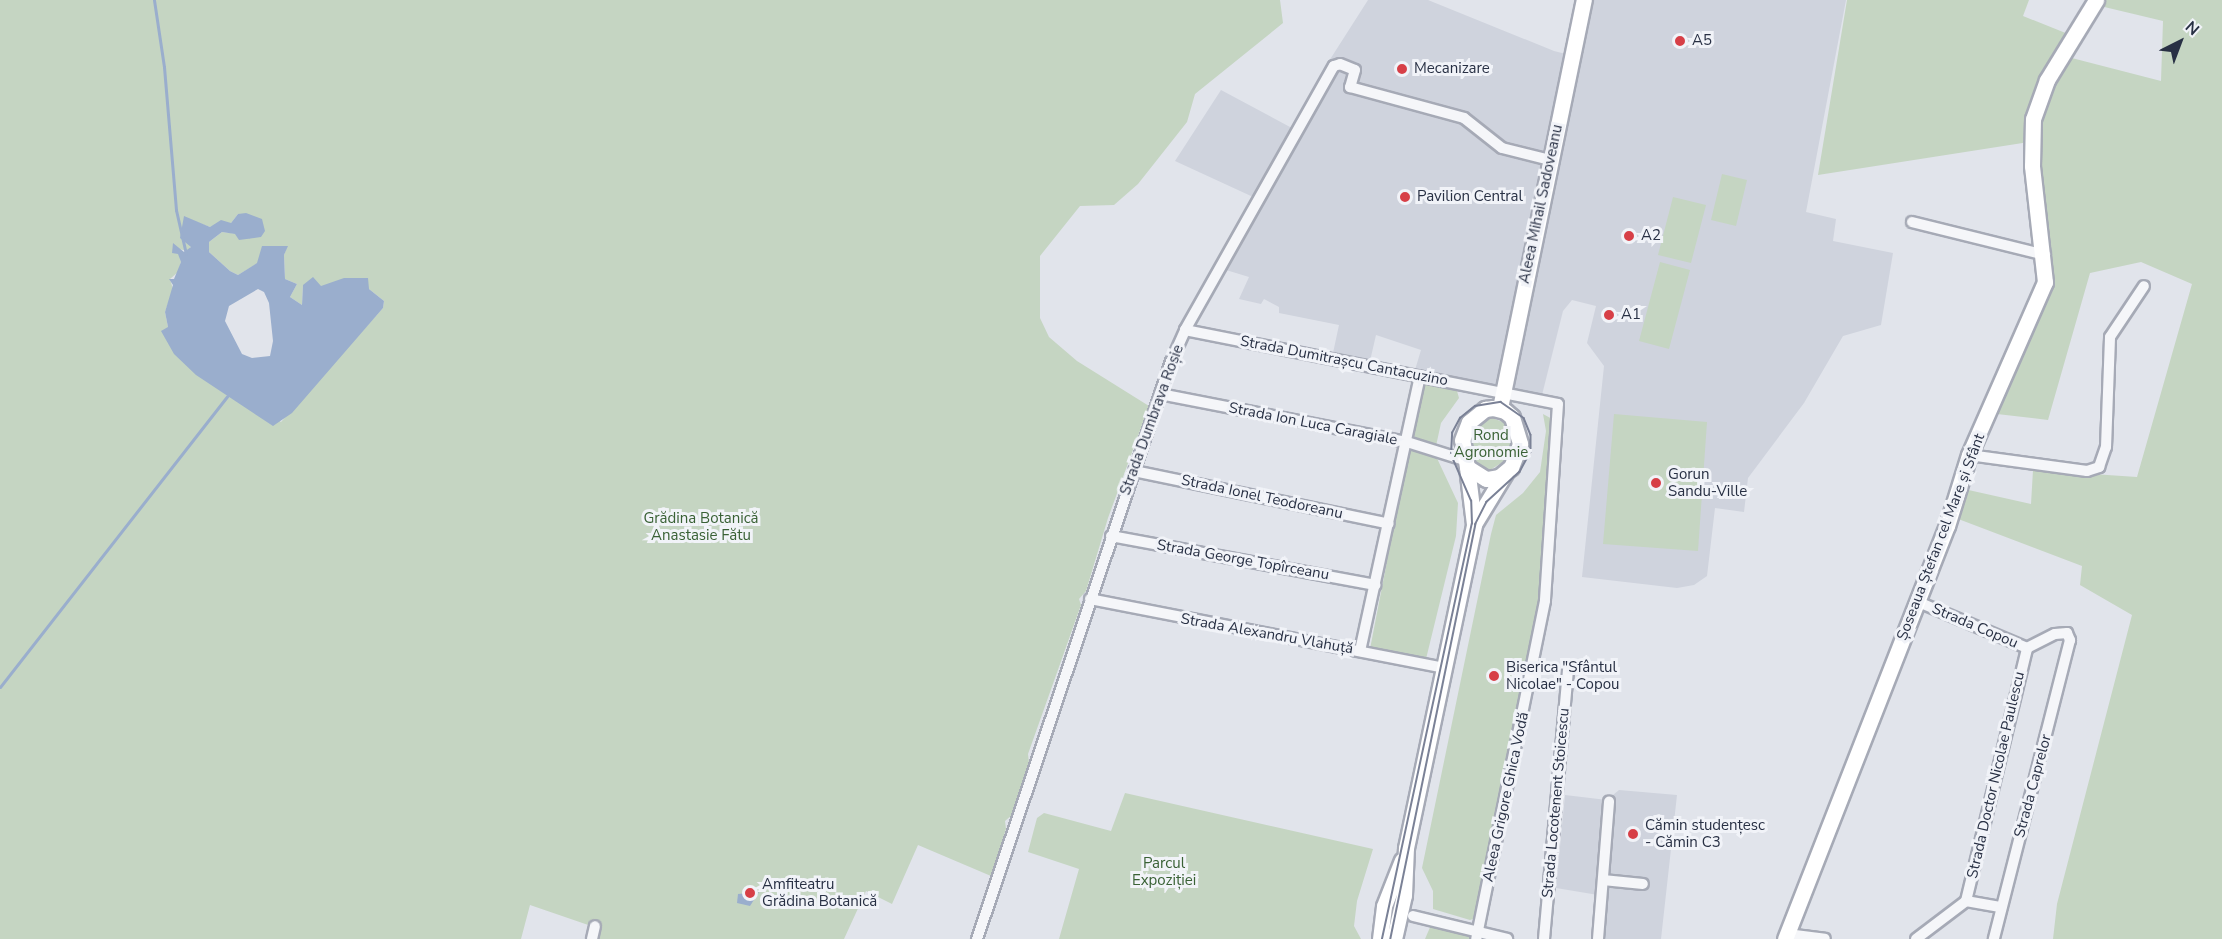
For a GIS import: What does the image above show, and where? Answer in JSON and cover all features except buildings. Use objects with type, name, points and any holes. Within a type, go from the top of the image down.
[{"type":"main road","name":"Aleea Mihail Sadoveanu","points":[[1501,401],[1584,0]]},
{"type":"main road","name":"Șoseaua Ștefan cel Mare și Sfânt","points":[[1786,937],[1947,526],[1969,455],[2045,282],[2045,255],[2032,166],[2033,119],[2047,80],[2096,0]]},
{"type":"main road","points":[[1380,939],[1384,906],[1406,848],[1474,524],[1462,440],[1469,422],[1485,409],[1501,401],[1520,433],[1516,459],[1474,524]]},
{"type":"main road","points":[[1466,464],[1486,479],[1506,472]]},
{"type":"main road","points":[[1394,939],[1404,895],[1406,848]]},
{"type":"street","name":"Strada Dumbrava Roșie","points":[[977,939],[1160,394],[1185,330],[1334,66],[1340,64],[1355,70],[1350,87],[1464,118],[1502,148],[1550,160]]},
{"type":"street","points":[[1912,222],[2045,255]]},
{"type":"street","points":[[1969,455],[2087,471],[2098,467],[2106,447],[2110,337],[2144,286]]},
{"type":"street","name":"Strada Dumitrașcu Cantacuzino","points":[[1185,330],[1420,376],[1501,401],[1558,404]]},
{"type":"street","points":[[1360,651],[1420,376]]},
{"type":"street","name":"Strada Ion Luca Caragiale","points":[[1160,394],[1407,442],[1466,464]]},
{"type":"street","name":"Aleea Grigore Ghica Vodă","points":[[1477,935],[1545,601],[1558,404]]},
{"type":"street","name":"Strada Ionel Teodoreanu","points":[[1134,471],[1389,524]]},
{"type":"street","name":"Strada George Topîrceanu","points":[[1112,536],[1375,585]]},
{"type":"street","name":"Strada Alexandru Vlahuță","points":[[1090,599],[1444,668]]},
{"type":"street","name":"Strada Copou","points":[[1916,601],[2027,648],[2055,634],[2067,633]]},
{"type":"street","name":"Strada Caprelor","points":[[1994,939],[2066,660],[2070,640],[2067,633]]},
{"type":"street","name":"Strada Doctor Nicolae Paulescu","points":[[1966,901],[2027,648]]},
{"type":"street","name":"Strada Locotenent Stoicescu","points":[[1544,939],[1568,668]]},
{"type":"street","points":[[1598,939],[1609,801]]},
{"type":"street","points":[[1603,880],[1643,884]]},
{"type":"street","points":[[1916,939],[1966,901],[2001,907]]},
{"type":"street","points":[[1413,916],[1477,935],[1507,939]]},
{"type":"street","points":[[592,939],[595,926]]},
{"type":"street","points":[[1786,937],[1825,939]]},
{"type":"shaded area","points":[[1368,0],[1428,0],[1554,51],[1582,58],[1594,0],[1846,0],[1806,212],[1836,219],[1833,241],[1893,253],[1881,325],[1843,336],[1804,403],[1748,478],[1744,512],[1715,508],[1707,576],[1694,585],[1677,588],[1582,577],[1604,366],[1587,343],[1596,306],[1572,300],[1563,311],[1542,395],[1415,370],[1421,350],[1376,335],[1370,361],[1333,353],[1339,325],[1279,313],[1279,307],[1264,299],[1261,304],[1239,299],[1249,277],[1226,270],[1264,202],[1175,161],[1221,90],[1303,134],[1338,70],[1329,61]]},
{"type":"shaded area","points":[[1619,790],[1677,795],[1661,939],[1593,939],[1598,895],[1556,888],[1565,795],[1607,800]]},
{"type":"green space","name":"Grădina Botanică Anastasie Fătu","points":[[0,0],[1280,0],[1283,23],[1195,94],[1187,122],[1138,184],[1114,205],[1080,206],[1040,256],[1040,318],[1049,337],[1077,361],[1149,406],[1108,518],[1086,591],[1079,599],[1081,605],[1028,754],[1029,763],[1012,815],[1005,821],[1006,829],[991,876],[918,845],[892,904],[866,891],[844,939],[596,939],[597,928],[530,905],[521,939],[0,939]],"holes":[[[238,214],[261,237],[222,232],[209,242],[209,252],[230,271],[238,275],[258,263],[261,254],[287,247],[284,255],[285,279],[297,284],[290,297],[302,305],[303,285],[369,289],[384,301],[383,308],[281,422],[168,327],[165,312],[173,289],[170,279],[178,272],[181,262],[178,249],[189,251],[191,246],[188,219],[210,227],[231,223]]]},
{"type":"green space","points":[[1847,0],[2029,0],[2023,16],[2073,36],[2029,142],[1818,175]]},
{"type":"green space","points":[[2098,0],[2222,0],[2222,939],[2053,939],[2057,904],[2132,615],[2080,585],[2082,566],[1953,517],[1964,489],[2031,504],[2033,470],[2137,477],[2192,284],[2141,262],[2090,273],[2048,420],[1997,414],[2052,265],[2034,166],[2035,120],[2064,56],[2161,81],[2163,21],[2096,5]]},
{"type":"green space","points":[[1722,174],[1747,180],[1736,226],[1711,220]]},
{"type":"green space","points":[[1673,197],[1706,205],[1691,263],[1658,255]]},
{"type":"green space","points":[[1660,262],[1690,270],[1669,349],[1639,341]]},
{"type":"green space","points":[[1421,386],[1457,391],[1459,398],[1441,423],[1436,446],[1435,454],[1458,503],[1456,536],[1426,659],[1370,649]]},
{"type":"green space","points":[[1543,414],[1554,420],[1541,606],[1476,918],[1470,920],[1433,909],[1433,891],[1422,868],[1496,515],[1523,493],[1540,472],[1546,431]]},
{"type":"green space","name":"Gorun Sandu-Ville","points":[[1614,414],[1707,422],[1698,551],[1603,544]]},
{"type":"green space","name":"Rond Agronomie","points":[[1489,417],[1506,423],[1512,438],[1506,460],[1490,470],[1477,465],[1471,450],[1474,431]]},
{"type":"green space","name":"Parcul Expoziției","points":[[1125,793],[1373,849],[1357,901],[1354,926],[1361,939],[1059,939],[1079,869],[1028,852],[1037,818],[1044,813],[1111,831]]},
{"type":"green space","points":[[1431,925],[1472,936],[1471,939],[1425,939]]},
{"type":"water","points":[[246,213],[262,219],[265,231],[261,237],[239,240],[235,234],[222,232],[209,242],[209,252],[230,271],[238,275],[257,263],[262,246],[288,246],[284,255],[285,279],[297,284],[290,297],[302,305],[303,285],[313,277],[321,286],[344,278],[368,278],[369,289],[384,301],[383,308],[292,413],[273,426],[196,375],[174,354],[161,331],[168,327],[165,312],[173,285],[169,279],[174,279],[181,262],[178,254],[172,253],[173,243],[184,252],[191,247],[180,238],[184,216],[210,227],[221,220],[231,223],[238,214]],"holes":[[[258,289],[264,292],[269,303],[273,341],[270,356],[252,358],[242,354],[225,321],[229,306]]]},
{"type":"water","points":[[759,892],[750,906],[737,903],[738,894]]},
{"type":"waterway","points":[[154,0],[164,67],[176,210],[186,254]]},
{"type":"waterway","points":[[0,687],[227,396]]},
{"type":"tram line","points":[[1382,939],[1472,524],[1471,501],[1451,455],[1452,433],[1460,418],[1475,406],[1501,402],[1524,418],[1531,435],[1531,452],[1520,472],[1487,502],[1476,524],[1391,939]]},
{"type":"place","name":"A5","points":[[1680,41]]},
{"type":"place","name":"Mecanizare","points":[[1402,69]]},
{"type":"place","name":"Pavilion Central","points":[[1405,197]]},
{"type":"place","name":"A2","points":[[1629,236]]},
{"type":"place","name":"A1","points":[[1609,315]]},
{"type":"place","name":"Gorun Sandu-Ville","points":[[1656,483]]},
{"type":"place","name":"Biserica \"Sfântul Nicolae\" - Copou","points":[[1494,676]]},
{"type":"place","name":"Cămin studențesc - Cămin C3","points":[[1633,834]]},
{"type":"place","name":"Amfiteatru Grădina Botanică","points":[[750,893]]}]
